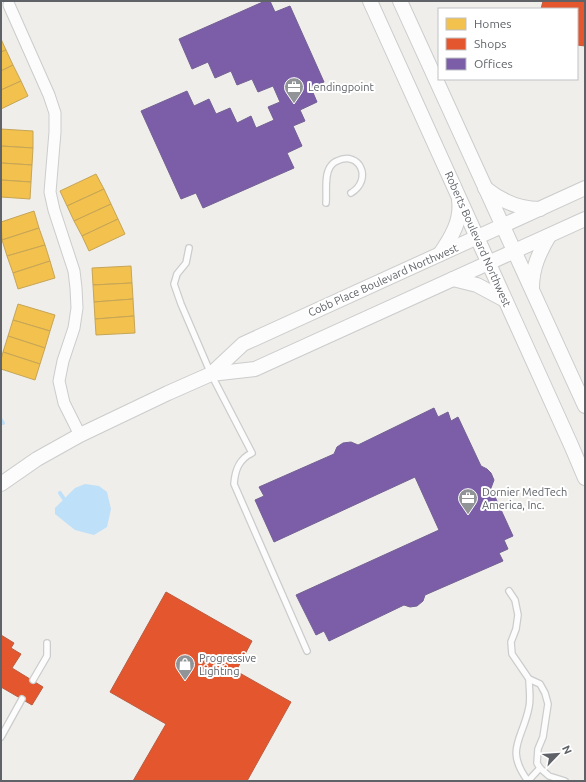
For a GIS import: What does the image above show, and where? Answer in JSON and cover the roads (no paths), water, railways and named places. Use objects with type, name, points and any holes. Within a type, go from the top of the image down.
[{"type":"street","name":"Roberts Boulevard Northwest","points":[[370,1],[585,478]]},
{"type":"street","points":[[400,1],[585,406]]},
{"type":"street","points":[[9,5],[55,113],[55,132],[50,192],[54,210],[74,270],[76,288],[74,328],[63,362],[59,381],[64,403],[80,435]]},
{"type":"street","points":[[485,188],[509,203],[526,208],[540,209]]},
{"type":"street","name":"Cobb Place Boulevard Northwest","points":[[212,374],[243,344],[585,188]]},
{"type":"street","points":[[440,254],[451,236],[456,224],[459,212],[459,198]]},
{"type":"street","name":"Cobb Place Boulevard Northwest","points":[[1,484],[37,459],[80,435],[212,374],[255,369],[585,219]]},
{"type":"street","points":[[532,290],[532,276],[536,261],[549,236]]},
{"type":"street","points":[[453,279],[477,285],[505,300]]},
{"type":"lane","points":[[326,203],[328,174],[330,167],[333,162],[344,158],[353,160],[360,166],[363,173],[362,182],[357,189],[350,193]]},
{"type":"lane","points":[[189,248],[186,264],[177,274],[174,284],[212,374],[252,453],[245,456],[237,466],[234,484],[308,651]]},
{"type":"lane","points":[[509,591],[515,600],[518,615],[516,629],[511,642],[512,654],[529,679],[540,684],[545,693],[548,704],[543,737],[536,758],[537,763],[549,776],[565,781]]},
{"type":"lane","points":[[33,680],[47,656],[47,643]]},
{"type":"lane","points":[[529,679],[529,707],[517,747],[516,756],[517,764],[528,781],[540,768]]},
{"type":"lane","points":[[1,736],[22,699]]},
{"type":"water","points":[[85,484],[99,486],[107,492],[111,509],[107,527],[94,535],[75,530],[55,514],[55,508],[75,488]]},
{"type":"waterway","points":[[60,493],[64,499]]},
{"type":"place","name":"Lendingpoint","points":[[294,104]]},
{"type":"place","name":"Dornier MedTech America, Inc.","points":[[468,515]]},
{"type":"place","name":"Progressive Lighting","points":[[185,681]]}]
